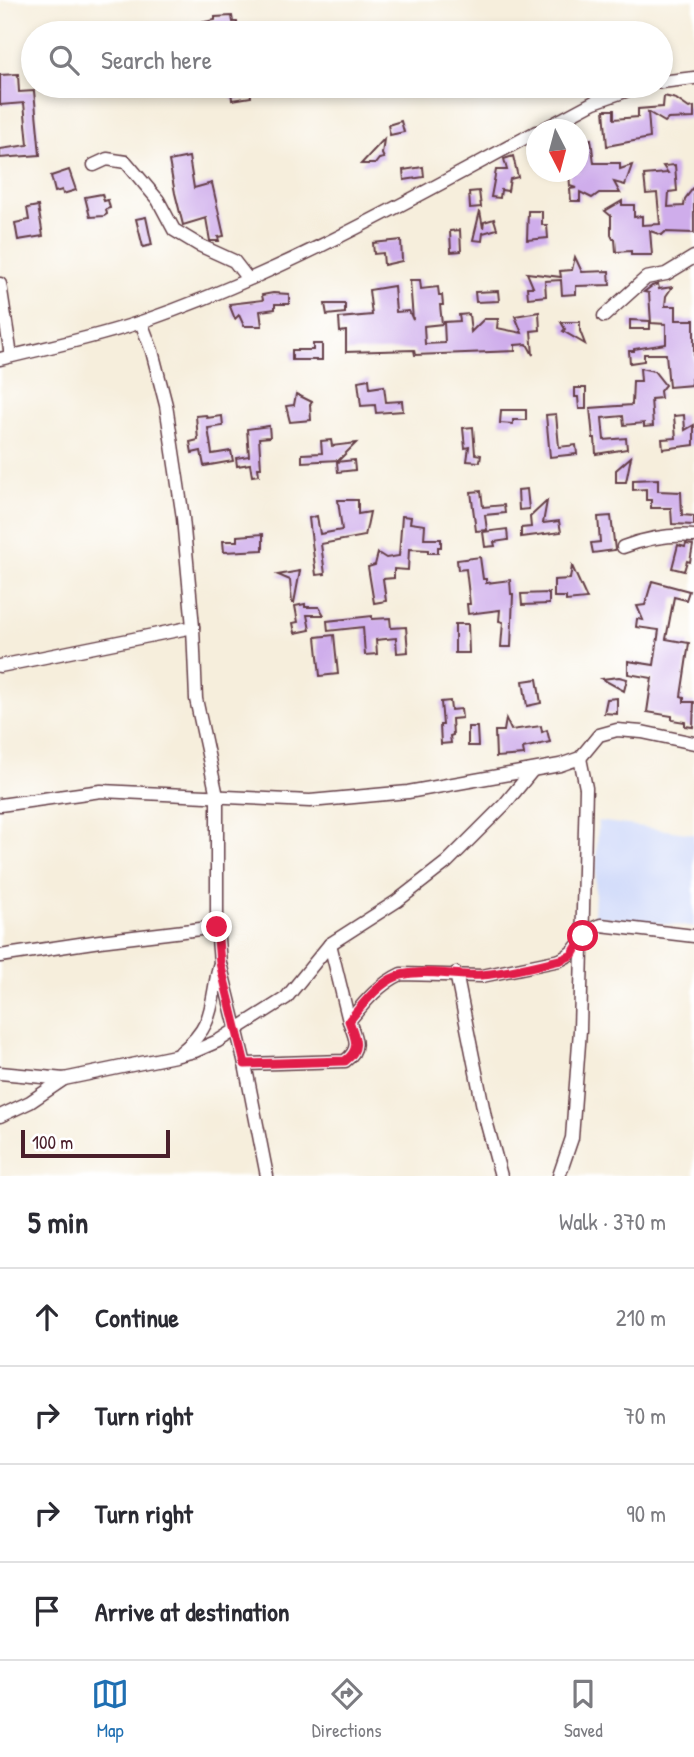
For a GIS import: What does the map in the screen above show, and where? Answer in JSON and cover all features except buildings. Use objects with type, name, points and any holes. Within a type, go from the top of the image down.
[{"type":"street","points":[[673,81],[694,78]]},
{"type":"street","points":[[563,119],[608,98]]},
{"type":"street","points":[[0,284],[6,358],[141,322],[248,279],[339,238],[526,138]]},
{"type":"street","points":[[94,165],[107,159],[126,162],[158,200],[174,230],[234,261],[248,279]]},
{"type":"street","points":[[604,316],[646,278],[666,274],[694,257]]},
{"type":"street","points":[[141,322],[152,351],[166,405],[183,518],[193,627],[196,699],[216,796],[217,927],[220,963],[245,1064],[267,1176]]},
{"type":"street","points":[[623,547],[649,537],[674,534],[694,536]]},
{"type":"street","points":[[0,666],[193,627]]},
{"type":"street","points":[[0,804],[101,791],[310,801],[347,799],[408,792],[532,771],[580,758],[599,735],[617,730],[642,732],[694,743]]},
{"type":"street","points":[[559,1176],[572,1138],[580,1030],[586,788],[580,758]]},
{"type":"street","points":[[0,1073],[64,1079],[175,1056],[218,1041],[286,998],[330,944],[397,901],[447,862],[504,805],[532,771]]},
{"type":"street","points":[[349,1021],[390,979],[401,974],[482,975],[561,960],[572,955],[591,928],[601,925],[694,936]]},
{"type":"street","points":[[0,956],[217,927]]},
{"type":"street","points":[[245,1064],[345,1061],[354,1055],[357,1045],[330,944]]},
{"type":"street","points":[[175,1056],[191,1043],[208,1022],[220,963]]},
{"type":"street","points":[[456,974],[485,1118],[501,1176]]},
{"type":"street","points":[[0,1116],[30,1102],[64,1079]]},
{"type":"shaded area","points":[[598,821],[694,834],[694,927],[594,916]]},
{"type":"route","points":[[217,927],[220,963],[245,1064],[345,1061],[354,1055],[357,1045],[349,1021],[390,979],[401,974],[482,975],[561,960],[572,955],[583,936]]}]
